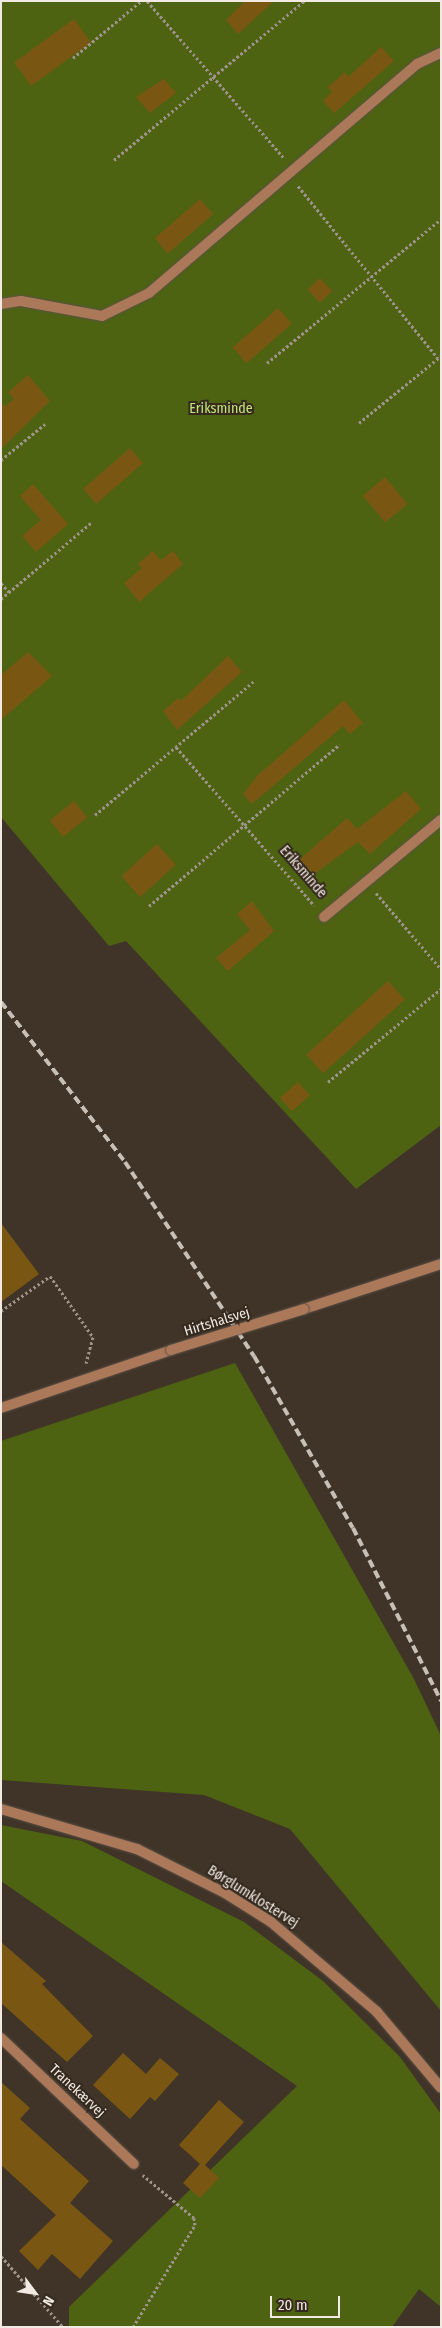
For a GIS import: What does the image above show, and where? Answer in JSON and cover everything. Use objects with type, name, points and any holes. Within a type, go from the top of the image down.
[{"type":"street","points":[[1,304],[21,301],[102,316],[150,293],[417,64],[441,53]]},
{"type":"street","name":"Eriksminde","points":[[324,917],[441,820]]},
{"type":"street","name":"Hirtshalsvej","points":[[1,1408],[171,1350],[441,1264]]},
{"type":"street","name":"Børglumklostervej","points":[[1,1809],[137,1849],[255,1912],[344,1980],[441,2088]]},
{"type":"street","name":"Tranekærvej","points":[[1,2038],[134,2164]]},
{"type":"path","points":[[72,58],[141,1]]},
{"type":"path","points":[[147,1],[213,77],[291,172],[372,276],[440,357],[359,423]]},
{"type":"path","points":[[114,160],[304,1]]},
{"type":"path","points":[[267,363],[441,219]]},
{"type":"path","points":[[1,460],[44,424]]},
{"type":"path","points":[[1,599],[92,522]]},
{"type":"path","points":[[1,583],[9,592]]},
{"type":"path","points":[[95,815],[253,682]]},
{"type":"path","points":[[149,906],[340,744]]},
{"type":"path","name":"Eriksminde","points":[[176,747],[324,917]]},
{"type":"path","points":[[367,882],[441,968]]},
{"type":"path","points":[[328,1082],[441,989]]},
{"type":"path","points":[[1,1311],[50,1276],[93,1337],[81,1380]]},
{"type":"path","points":[[133,2327],[195,2225],[194,2218],[134,2164]]},
{"type":"path","points":[[1,2256],[63,2327]]},
{"type":"green space","name":"Eriksminde","points":[[1,1],[441,1],[441,1125],[356,1189],[126,941],[109,946],[1,817]]},
{"type":"green space","points":[[235,1363],[414,1679],[441,1736],[441,2011],[290,1829],[204,1795],[1,1780],[1,1441]]},
{"type":"green space","points":[[1,1825],[82,1841],[244,1922],[323,1981],[400,2057],[441,2114],[441,2307],[419,2289],[392,2327],[69,2327],[69,2307],[297,2086],[1,1881]]},
{"type":"building","points":[[245,1],[274,1],[238,34],[226,20]]},
{"type":"building","points":[[74,19],[91,42],[31,86],[14,62]]},
{"type":"building","points":[[381,47],[394,61],[334,113],[323,101],[332,92],[328,87],[345,72],[348,77]]},
{"type":"building","points":[[164,79],[176,93],[150,113],[136,97]]},
{"type":"building","points":[[200,199],[213,214],[168,253],[155,238]]},
{"type":"building","points":[[320,278],[332,291],[320,303],[308,290]]},
{"type":"building","points":[[278,308],[292,324],[246,363],[233,347]]},
{"type":"building","points":[[28,375],[50,401],[1,449],[1,403],[5,406],[14,399],[8,392]]},
{"type":"building","points":[[130,448],[143,463],[96,504],[83,489]]},
{"type":"building","points":[[385,477],[407,504],[385,522],[363,496]]},
{"type":"building","points":[[33,484],[68,524],[36,552],[22,536],[41,520],[20,496]]},
{"type":"building","points":[[153,551],[161,560],[173,551],[183,564],[139,602],[124,583],[142,568],[138,564]]},
{"type":"building","points":[[28,652],[52,676],[1,720],[1,675]]},
{"type":"building","points":[[228,656],[242,672],[177,730],[163,711],[178,698],[181,701]]},
{"type":"building","points":[[344,700],[363,723],[350,734],[343,726],[252,804],[243,794],[257,776]]},
{"type":"building","points":[[406,791],[421,809],[370,854],[358,842],[313,875],[299,860],[347,818],[357,829]]},
{"type":"building","points":[[74,801],[87,817],[63,837],[50,821]]},
{"type":"building","points":[[157,844],[176,865],[140,897],[121,876]]},
{"type":"building","points":[[252,901],[274,931],[228,971],[216,958],[250,930],[237,914]]},
{"type":"building","points":[[388,981],[405,1000],[323,1073],[306,1055]]},
{"type":"building","points":[[298,1082],[310,1096],[292,1111],[280,1098]]},
{"type":"building","points":[[1,1223],[39,1274],[1,1302]]},
{"type":"building","points":[[1,1942],[46,1981],[42,1984],[93,2036],[67,2062],[1,2003]]},
{"type":"building","points":[[123,2053],[146,2074],[160,2058],[179,2074],[155,2101],[150,2097],[130,2119],[93,2085]]},
{"type":"building","points":[[1,2082],[30,2108],[20,2119],[89,2181],[70,2203],[113,2241],[80,2279],[52,2254],[38,2270],[19,2251],[56,2215],[1,2165]]},
{"type":"building","points":[[219,2100],[244,2122],[205,2165],[219,2178],[200,2198],[183,2183],[200,2164],[179,2145]]},
{"type":"railway","points":[[1,1002],[125,1162],[254,1356],[353,1528],[441,1701]]}]
